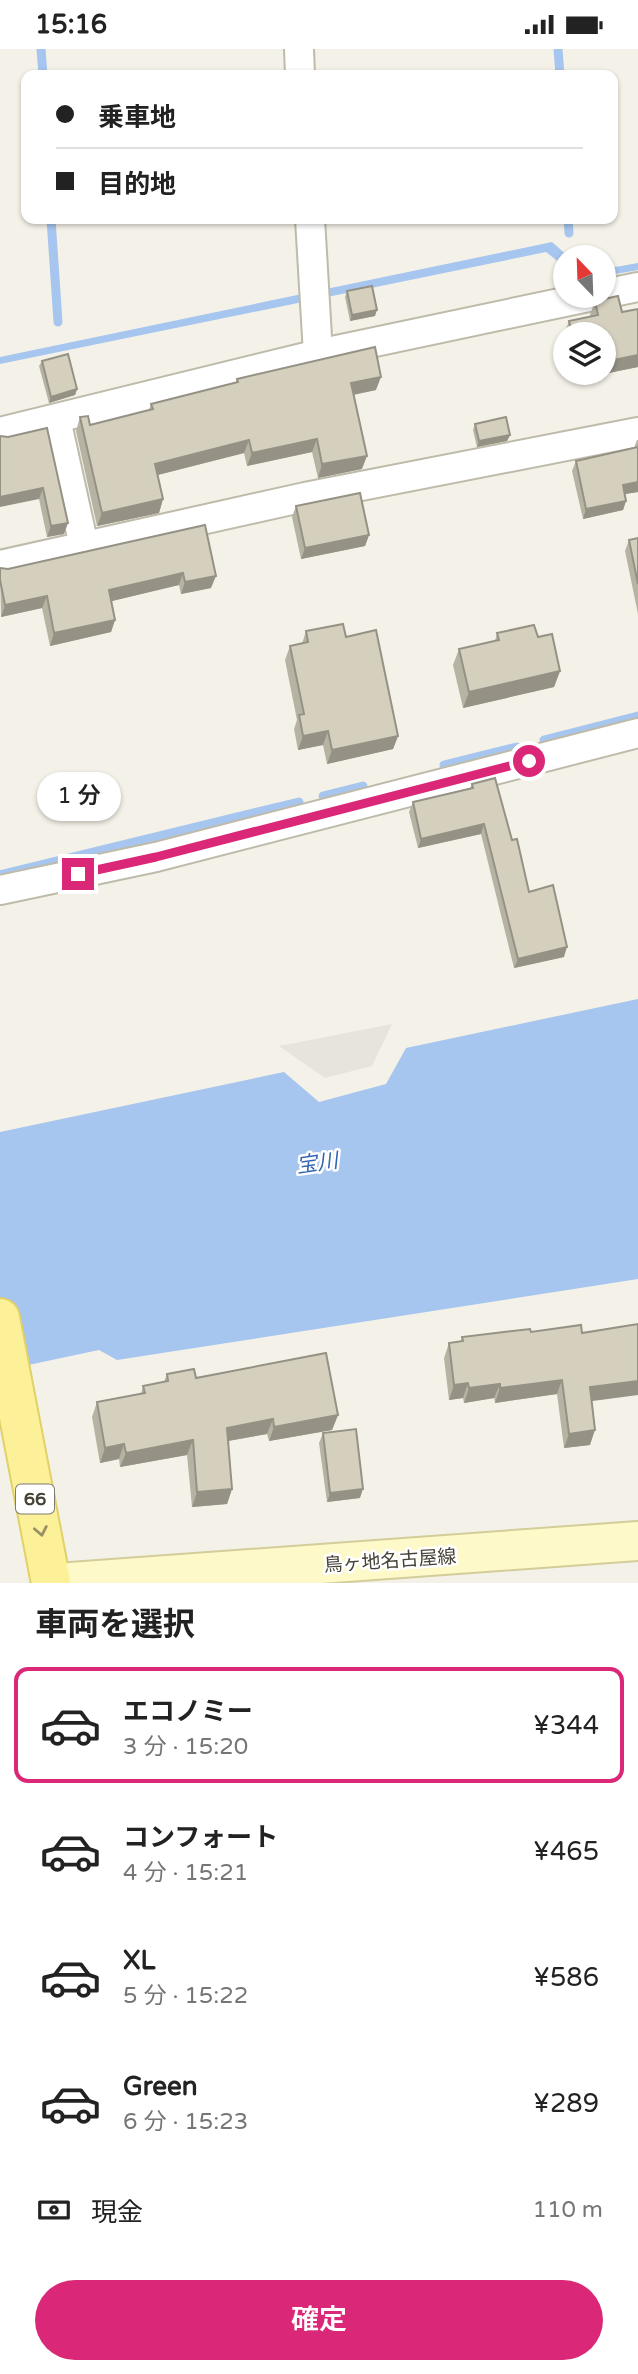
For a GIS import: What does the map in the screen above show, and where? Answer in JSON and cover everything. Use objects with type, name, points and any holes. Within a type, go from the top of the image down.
[{"type":"main road","name":"66","points":[[0,1318],[51,1583]]},
{"type":"main road","name":"鳥ヶ地名古屋線","points":[[57,1583],[416,1571],[638,1541]]},
{"type":"street","points":[[299,49],[300,70]]},
{"type":"street","points":[[310,224],[318,354]]},
{"type":"street","points":[[616,292],[638,287]]},
{"type":"street","points":[[0,432],[318,354],[553,304]]},
{"type":"street","points":[[56,419],[84,546]]},
{"type":"street","points":[[0,565],[305,498],[638,432]]},
{"type":"street","points":[[0,890],[156,857],[638,733]]},
{"type":"shaded area","points":[[392,1024],[372,1066],[325,1078],[279,1046]]},
{"type":"water","points":[[552,242],[555,245],[553,245],[553,258],[546,252],[0,364],[0,357]]},
{"type":"water","points":[[638,263],[638,270],[616,274],[616,267]]},
{"type":"water","name":"宝川","points":[[638,999],[638,1279],[117,1360],[99,1350],[0,1371],[0,1132],[284,1072],[319,1102],[386,1084],[406,1048]]},
{"type":"building","points":[[372,286],[377,310],[352,315],[347,291]]},
{"type":"building","points":[[616,296],[622,312],[638,309],[638,355],[616,360],[616,322],[569,321],[598,315],[596,308],[616,308]]},
{"type":"building","points":[[375,347],[381,377],[351,383],[367,456],[322,464],[317,439],[252,453],[249,440],[155,464],[163,499],[102,513],[80,417],[88,416],[90,425],[153,409],[151,404],[238,382],[237,379]]},
{"type":"building","points":[[68,354],[77,389],[51,397],[42,361]]},
{"type":"building","points":[[506,417],[510,435],[479,441],[475,424]]},
{"type":"building","points":[[47,428],[68,523],[51,526],[43,488],[0,497],[0,436],[8,437]]},
{"type":"building","points":[[638,447],[638,482],[623,485],[626,501],[586,509],[576,461]]},
{"type":"building","points":[[360,493],[369,535],[305,548],[296,506]]},
{"type":"building","points":[[205,525],[216,576],[185,582],[183,573],[109,590],[115,620],[54,633],[47,596],[5,605],[0,568],[8,569]]},
{"type":"building","points":[[638,538],[638,584],[629,540]]},
{"type":"building","points":[[343,624],[346,637],[376,630],[398,736],[332,750],[328,731],[303,736],[299,715],[304,714],[290,646],[308,642],[306,631]]},
{"type":"building","points":[[534,625],[538,637],[552,634],[560,671],[469,692],[459,649],[499,640],[497,633]]},
{"type":"building","points":[[495,778],[512,840],[517,839],[529,892],[553,885],[567,947],[518,959],[484,824],[421,839],[413,802],[473,788],[472,784]]},
{"type":"building","points":[[638,1324],[638,1381],[590,1387],[595,1430],[569,1434],[562,1380],[500,1388],[500,1384],[469,1388],[468,1383],[454,1385],[449,1343],[463,1341],[462,1337],[581,1325],[582,1333]]},
{"type":"building","points":[[326,1353],[338,1415],[274,1427],[273,1419],[227,1428],[232,1489],[197,1492],[193,1440],[126,1453],[124,1444],[105,1448],[97,1402],[145,1393],[143,1386],[168,1381],[167,1374],[194,1369],[196,1378]]},
{"type":"building","points":[[356,1429],[363,1489],[330,1493],[323,1433]]},
{"type":"waterway","points":[[41,49],[43,70]]},
{"type":"waterway","points":[[558,49],[560,70]]},
{"type":"waterway","points":[[51,224],[58,322]]},
{"type":"waterway","points":[[568,224],[569,233]]},
{"type":"waterway","points":[[544,740],[638,716]]},
{"type":"waterway","points":[[444,765],[517,747]]},
{"type":"waterway","points":[[323,796],[363,786]]},
{"type":"waterway","points":[[0,875],[299,802]]},
{"type":"route","points":[[78,874],[156,857],[529,761]]}]
